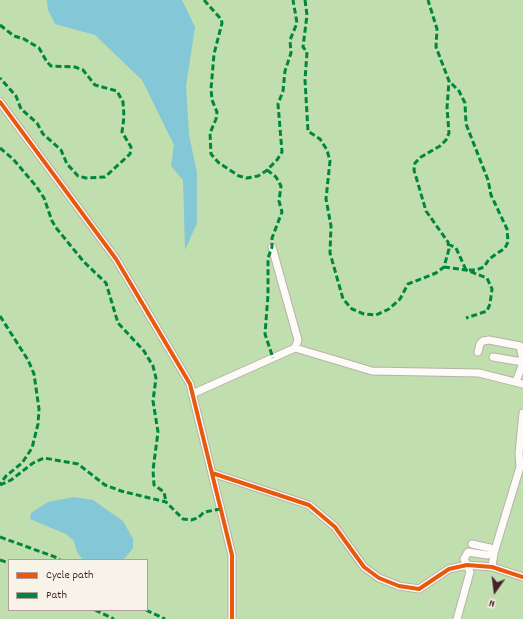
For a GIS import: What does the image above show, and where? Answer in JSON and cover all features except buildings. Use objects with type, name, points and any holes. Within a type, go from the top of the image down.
[{"type":"street","points":[[0,102],[116,259],[190,384],[232,555],[232,619]]},
{"type":"street","points":[[272,247],[298,340],[295,348]]},
{"type":"street","points":[[192,394],[295,348],[372,371],[479,373],[519,383],[523,362],[520,346],[489,340],[483,341],[480,344],[478,352]]},
{"type":"street","points":[[493,357],[523,362]]},
{"type":"street","points":[[492,567],[494,553],[521,467],[519,453],[523,431],[523,413]]},
{"type":"street","points":[[212,473],[309,505],[335,527],[364,567],[379,578],[399,586],[419,589],[449,569],[467,565],[492,567],[523,577]]},
{"type":"street","points":[[472,544],[490,548],[494,553]]},
{"type":"street","points":[[457,619],[470,572],[464,559],[468,552],[487,555],[494,553]]},
{"type":"green space","points":[[0,0],[523,0],[523,619],[0,619]]},
{"type":"water","points":[[47,0],[182,0],[195,27],[186,86],[189,135],[197,173],[197,223],[185,250],[183,180],[171,166],[174,145],[142,80],[95,35],[55,24],[48,10]]},
{"type":"water","points":[[74,497],[93,500],[123,521],[133,539],[133,548],[122,559],[82,559],[77,552],[74,541],[66,534],[30,519],[31,513],[48,502]]},
{"type":"marked path","points":[[204,0],[221,19],[222,23],[214,54],[211,89],[212,100],[217,112],[216,119],[210,133],[211,154],[219,163],[239,176],[247,178],[258,176],[266,171],[277,160],[282,152],[278,104],[283,91],[285,71],[291,53],[290,40],[297,23],[293,0]]},
{"type":"marked path","points":[[305,0],[307,15],[303,47],[307,52],[305,80],[308,131],[320,139],[327,150],[330,161],[326,199],[331,226],[330,253],[343,299],[352,309],[364,314],[376,315],[389,309],[400,299],[408,284],[436,273],[444,267],[449,249],[448,242],[426,211],[414,170],[415,163],[421,157],[440,146],[446,140],[449,133],[447,108],[449,81],[436,47],[437,29],[428,0]]},
{"type":"marked path","points":[[0,25],[14,36],[24,39],[39,48],[51,66],[75,67],[83,70],[95,85],[117,91],[123,102],[124,117],[122,132],[131,147],[130,154],[105,177],[86,178],[78,176],[67,164],[61,150],[43,134],[37,123],[21,109],[16,96],[0,78]]},
{"type":"marked path","points":[[448,244],[456,248],[466,270],[476,270],[484,267],[489,259],[505,248],[508,242],[507,229],[491,195],[488,180],[466,124],[465,103],[459,91],[449,81]]},
{"type":"marked path","points":[[0,148],[13,159],[36,186],[44,198],[52,221],[57,229],[84,262],[106,283],[118,323],[144,351],[153,366],[156,378],[153,401],[158,432],[153,470],[154,485],[164,492],[166,502]]},
{"type":"marked path","points":[[267,170],[276,177],[281,186],[279,201],[282,212],[272,238],[272,247],[268,258],[268,295],[265,334],[273,358]]},
{"type":"marked path","points":[[444,267],[466,270],[487,278],[492,289],[490,304],[487,311],[466,318]]},
{"type":"marked path","points":[[0,316],[28,360],[34,374],[39,409],[38,424],[32,448],[22,463],[6,476],[0,484]]},
{"type":"marked path","points":[[0,485],[11,480],[33,463],[44,458],[78,464],[105,485],[121,491],[166,502],[183,519],[191,520],[198,518],[204,512],[221,509]]},
{"type":"marked path","points":[[0,537],[58,559]]},
{"type":"marked path","points":[[0,560],[8,563]]},
{"type":"marked path","points":[[97,611],[114,619]]},
{"type":"marked path","points":[[148,611],[165,619]]},
{"type":"cycle path","points":[[0,102],[116,259],[190,384],[232,555],[232,619]]},
{"type":"cycle path","points":[[212,473],[309,505],[335,527],[364,567],[379,578],[399,586],[419,589],[449,569],[467,565],[492,567],[523,577]]}]
